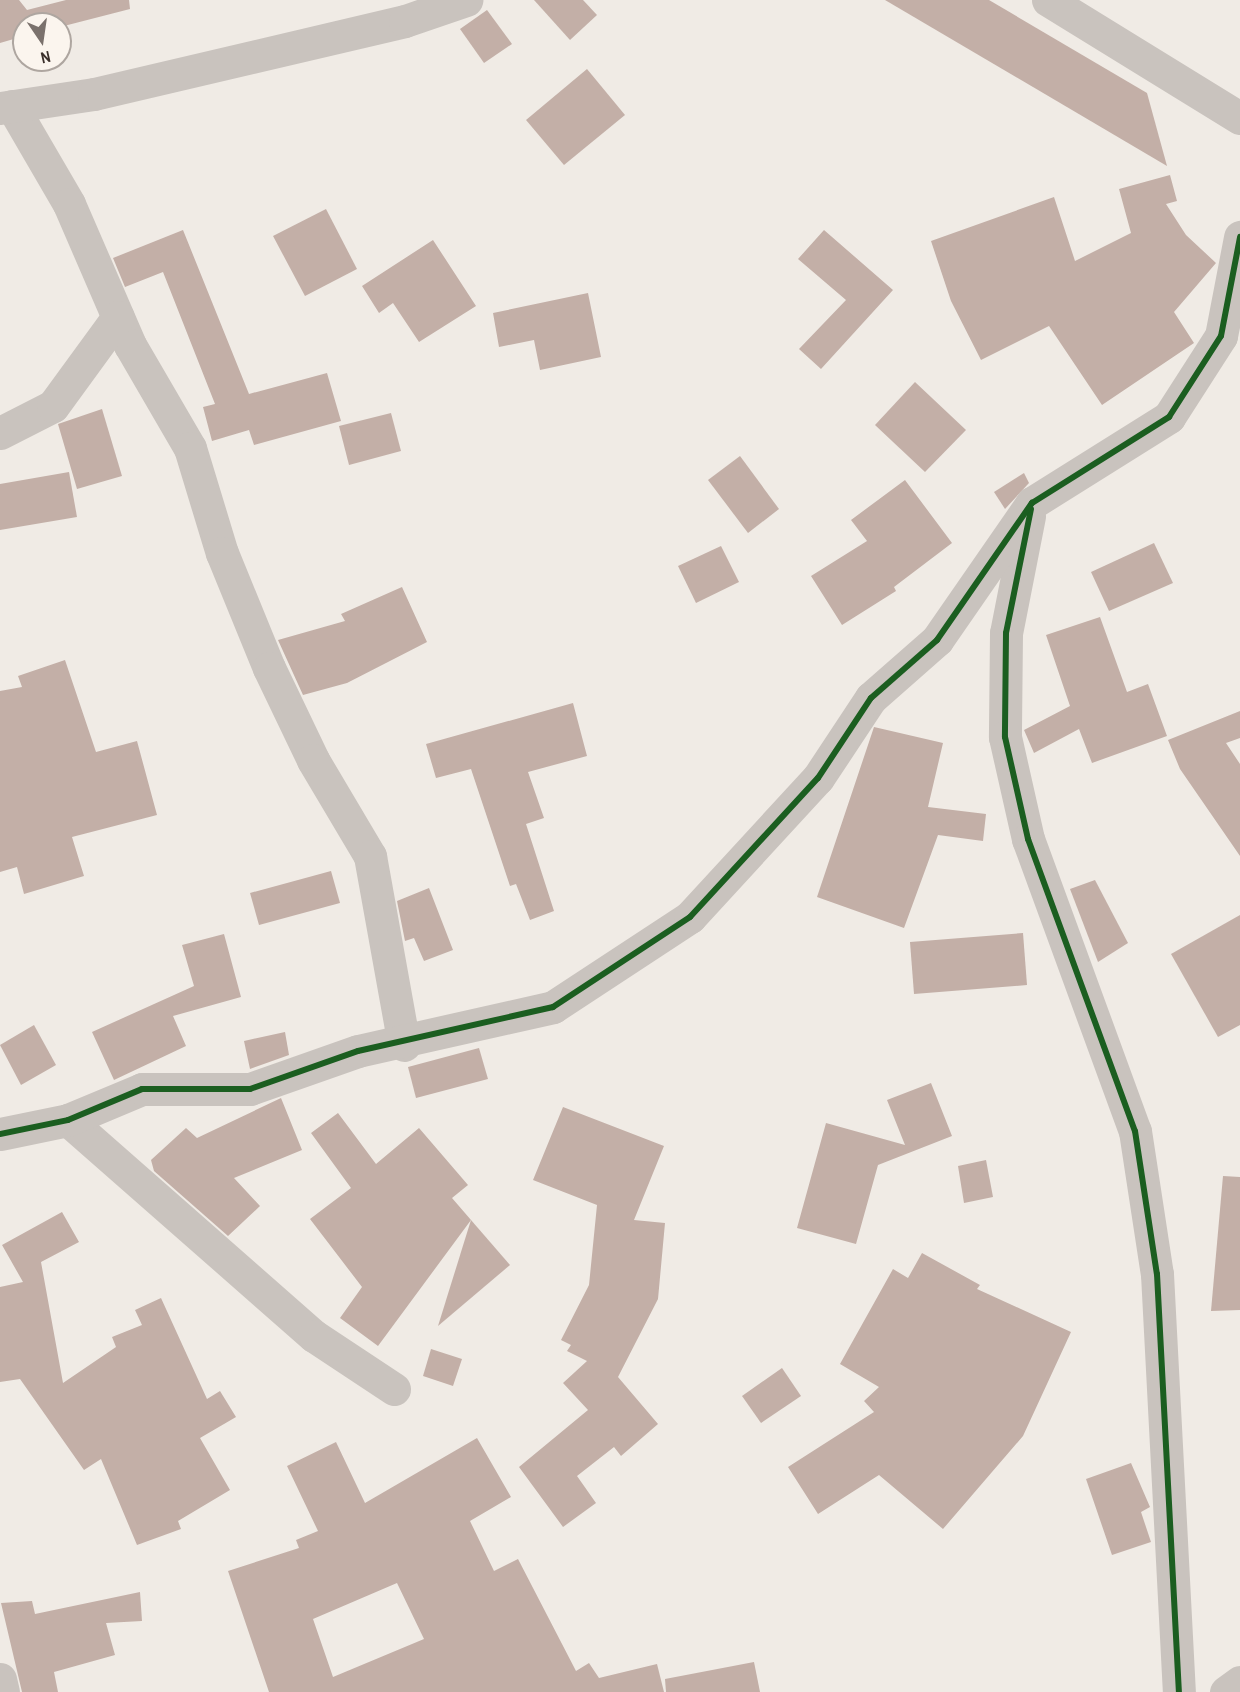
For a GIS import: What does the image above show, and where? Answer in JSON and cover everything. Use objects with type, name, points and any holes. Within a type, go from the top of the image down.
[{"type":"street","points":[[404,1045],[369,856],[313,760],[270,668],[222,553],[190,448],[117,317],[69,204],[6,107],[94,94],[405,21],[466,0]]},
{"type":"street","points":[[1048,0],[1240,118]]},
{"type":"street","points":[[0,1134],[68,1120],[142,1089],[250,1089],[358,1051],[404,1045],[553,1008],[690,916],[818,778],[871,698],[937,639],[1032,503],[1169,417],[1221,336],[1240,237]]},
{"type":"street","points":[[0,432],[53,406],[117,317]]},
{"type":"street","points":[[1032,503],[1006,633],[1005,737],[1028,839],[1135,1131],[1157,1274],[1179,1692]]},
{"type":"street","points":[[68,1120],[314,1336],[394,1389]]},
{"type":"street","points":[[0,1679],[3,1692]]},
{"type":"street","points":[[1226,1692],[1240,1682]]},
{"type":"building","points":[[0,0],[19,0],[27,10],[66,0],[129,0],[130,9],[72,24],[72,12],[12,12],[12,40],[0,43]]},
{"type":"building","points":[[534,0],[583,0],[597,15],[570,40]]},
{"type":"building","points":[[885,0],[989,0],[1147,93],[1167,166]]},
{"type":"building","points":[[487,10],[512,44],[484,63],[460,29]]},
{"type":"building","points":[[587,69],[625,115],[564,165],[526,120]]},
{"type":"building","points":[[1170,175],[1177,201],[1166,204],[1186,235],[1216,263],[1174,312],[1194,343],[1102,405],[1049,326],[981,360],[951,301],[931,241],[1054,197],[1075,261],[1131,233],[1119,189]]},
{"type":"building","points":[[326,209],[357,269],[305,296],[273,236]]},
{"type":"building","points":[[183,230],[249,394],[327,373],[341,421],[254,445],[249,430],[212,441],[203,407],[215,404],[163,272],[125,287],[113,258]]},
{"type":"building","points":[[824,230],[893,290],[821,369],[799,349],[846,300],[798,259]]},
{"type":"building","points":[[433,240],[476,306],[419,342],[393,303],[379,313],[362,286]]},
{"type":"building","points":[[588,293],[601,357],[540,370],[534,340],[499,347],[493,313]]},
{"type":"building","points":[[915,382],[966,430],[925,472],[875,425]]},
{"type":"building","points":[[102,409],[122,476],[77,489],[58,424]]},
{"type":"building","points":[[391,413],[401,451],[349,465],[339,426]]},
{"type":"building","points":[[740,456],[779,509],[748,533],[708,480]]},
{"type":"building","points":[[69,472],[77,517],[0,530],[0,484]]},
{"type":"building","points":[[1024,473],[1029,483],[1005,509],[994,492]]},
{"type":"building","points":[[905,480],[952,543],[894,587],[896,591],[842,625],[811,576],[867,541],[851,520]]},
{"type":"building","points":[[1154,543],[1173,583],[1109,611],[1091,572]]},
{"type":"building","points":[[721,546],[739,582],[696,603],[678,566]]},
{"type":"building","points":[[402,587],[427,642],[347,683],[303,695],[278,640],[345,621],[341,614]]},
{"type":"building","points":[[1100,617],[1127,692],[1148,684],[1167,736],[1092,763],[1079,729],[1034,753],[1024,730],[1070,706],[1046,635]]},
{"type":"building","points":[[65,660],[96,752],[137,741],[157,815],[72,837],[84,876],[24,894],[17,867],[0,872],[0,691],[22,687],[18,676]]},
{"type":"building","points":[[573,703],[587,756],[528,772],[544,818],[526,824],[554,911],[530,920],[516,884],[510,886],[471,769],[436,778],[426,744]]},
{"type":"building","points":[[1240,711],[1240,738],[1226,743],[1240,764],[1240,856],[1180,769],[1168,740]]},
{"type":"building","points":[[874,727],[943,743],[928,807],[986,814],[983,841],[938,835],[904,928],[817,897]]},
{"type":"building","points":[[331,871],[340,903],[259,925],[250,893]]},
{"type":"building","points":[[1095,880],[1128,943],[1098,962],[1070,889]]},
{"type":"building","points":[[429,888],[453,950],[424,961],[414,938],[405,941],[397,901]]},
{"type":"building","points":[[1240,915],[1240,1025],[1218,1037],[1171,954]]},
{"type":"building","points":[[1023,933],[1027,985],[914,994],[910,942]]},
{"type":"building","points":[[224,934],[241,997],[173,1016],[186,1046],[114,1080],[92,1032],[194,986],[182,945]]},
{"type":"building","points":[[34,1025],[56,1065],[21,1085],[0,1045]]},
{"type":"building","points":[[285,1032],[289,1055],[250,1069],[244,1041]]},
{"type":"building","points":[[479,1048],[488,1079],[416,1098],[408,1067]]},
{"type":"building","points":[[931,1083],[952,1136],[878,1165],[856,1244],[797,1228],[826,1123],[905,1145],[887,1100]]},
{"type":"building","points":[[281,1098],[302,1150],[234,1178],[260,1206],[228,1236],[154,1171],[151,1160],[186,1128],[197,1138]]},
{"type":"building","points":[[563,1107],[664,1146],[634,1220],[665,1223],[658,1299],[618,1377],[658,1424],[621,1456],[614,1447],[577,1476],[596,1503],[563,1527],[519,1467],[588,1410],[563,1383],[587,1361],[567,1351],[571,1345],[561,1340],[589,1285],[597,1205],[533,1180]]},
{"type":"building","points":[[338,1113],[376,1164],[419,1128],[468,1185],[452,1198],[471,1220],[378,1346],[340,1318],[362,1287],[310,1219],[351,1188],[311,1133]]},
{"type":"building","points":[[986,1160],[993,1197],[964,1203],[958,1166]]},
{"type":"building","points":[[1223,1176],[1240,1177],[1240,1310],[1211,1311]]},
{"type":"building","points":[[62,1212],[79,1242],[41,1262],[63,1383],[116,1347],[112,1337],[142,1325],[135,1310],[161,1298],[207,1399],[220,1391],[236,1417],[200,1438],[230,1490],[178,1521],[181,1529],[137,1545],[101,1459],[84,1470],[20,1379],[0,1382],[0,1287],[23,1282],[2,1245]]},
{"type":"building","points":[[471,1220],[510,1265],[438,1326]]},
{"type":"building","points":[[922,1253],[980,1285],[977,1289],[1071,1332],[1023,1436],[943,1529],[879,1475],[818,1514],[788,1467],[874,1412],[864,1401],[879,1387],[840,1364],[893,1269],[908,1278]]},
{"type":"building","points":[[431,1349],[462,1359],[453,1386],[423,1376]]},
{"type":"building","points":[[782,1368],[801,1396],[761,1423],[742,1396]]},
{"type":"building","points":[[477,1438],[511,1497],[470,1521],[494,1571],[518,1559],[576,1671],[589,1663],[599,1678],[657,1664],[664,1692],[269,1692],[228,1571],[299,1548],[296,1540],[318,1531],[287,1466],[336,1442],[365,1503]],"holes":[[[397,1583],[424,1639],[333,1677],[313,1619]]]},
{"type":"building","points":[[1131,1463],[1150,1507],[1141,1512],[1151,1542],[1112,1555],[1086,1479]]},
{"type":"building","points":[[140,1592],[142,1621],[106,1623],[115,1655],[54,1672],[58,1692],[22,1692],[1,1603],[32,1601],[35,1614]]},
{"type":"building","points":[[754,1662],[760,1692],[666,1692],[665,1679]]},
{"type":"cycle path","points":[[0,1134],[68,1120],[142,1089],[250,1089],[358,1051],[553,1007],[690,917],[818,778],[871,698],[937,640],[1032,503],[1169,417],[1221,336],[1240,237]]},
{"type":"cycle path","points":[[1031,509],[1006,633],[1005,737],[1028,839],[1135,1131],[1157,1274],[1179,1692]]}]
